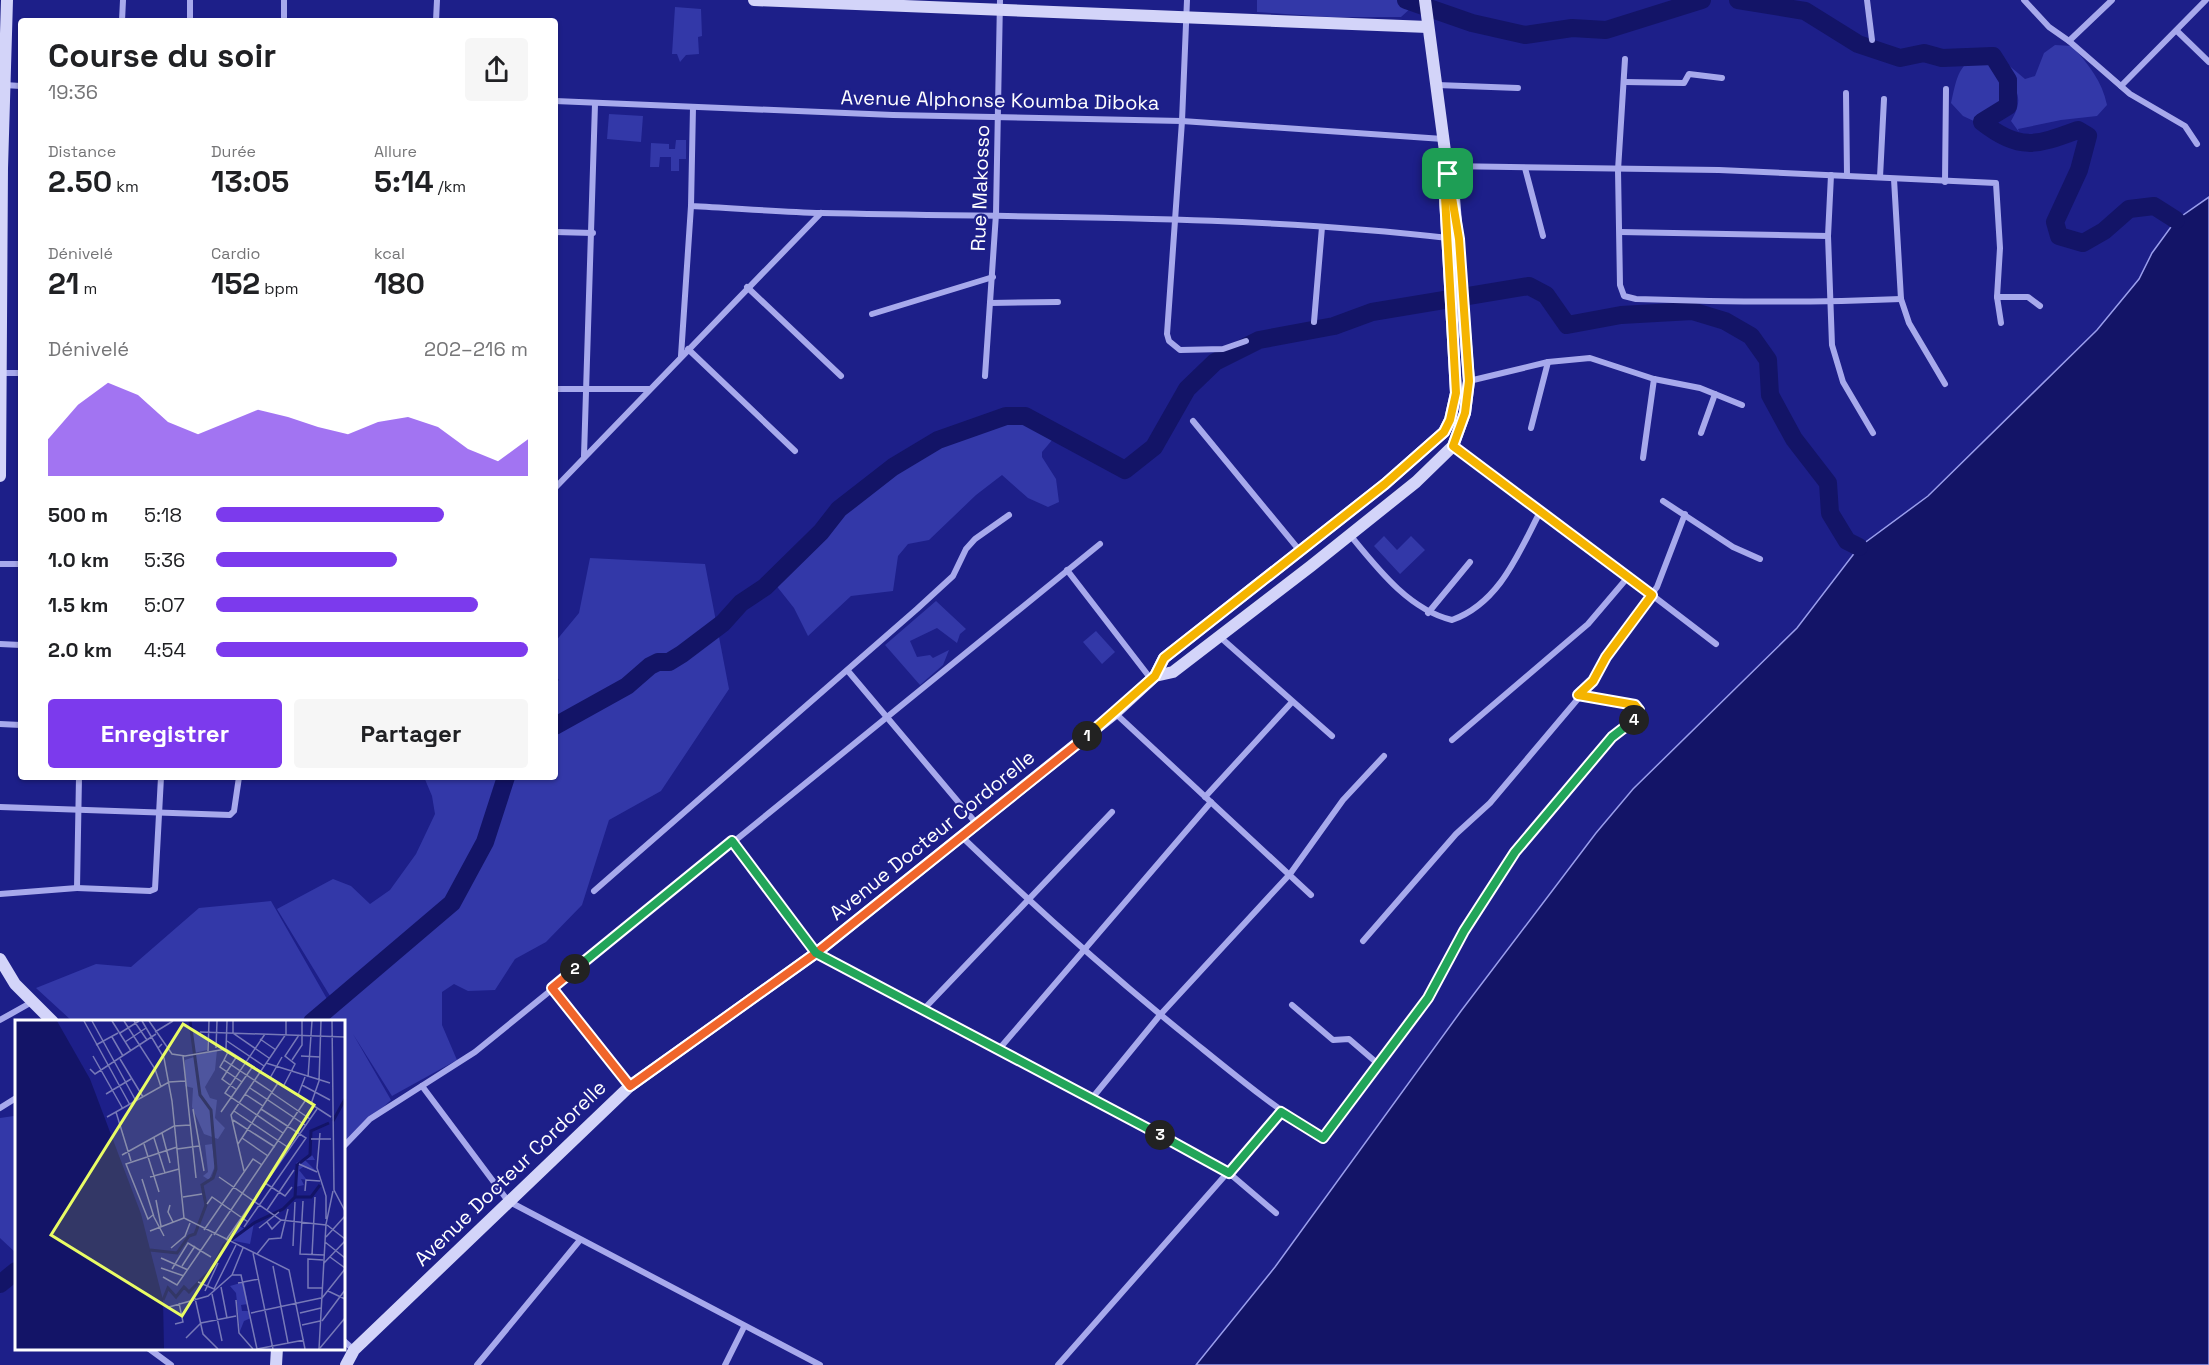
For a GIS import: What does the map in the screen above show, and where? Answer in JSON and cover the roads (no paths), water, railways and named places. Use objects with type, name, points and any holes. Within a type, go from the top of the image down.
[{"type":"street","points":[[0,476],[3,29],[7,0]]},
{"type":"street","points":[[122,18],[123,0]]},
{"type":"street","points":[[190,0],[190,18]]},
{"type":"street","points":[[284,0],[284,18]]},
{"type":"street","points":[[436,18],[437,0]]},
{"type":"street","points":[[754,0],[1000,5],[1186,19],[1428,23]]},
{"type":"street","points":[[1187,0],[1182,121],[1168,324],[1170,341],[1180,350],[1223,349],[1246,341]]},
{"type":"street","points":[[1067,570],[1153,678],[1164,658],[1406,468],[1444,432],[1450,420],[1456,393],[1458,309],[1448,170],[1425,0]]},
{"type":"street","points":[[1867,0],[1872,40]]},
{"type":"street","points":[[2024,0],[2049,27],[2069,41],[2121,86],[2185,126],[2197,144]]},
{"type":"street","points":[[2069,41],[2112,0]]},
{"type":"street","points":[[2121,86],[2146,57],[2177,31],[2206,0]]},
{"type":"street","name":"Rue Makosso","points":[[985,376],[996,214],[1000,5]]},
{"type":"street","points":[[2177,31],[2209,62]]},
{"type":"street","points":[[1625,59],[1618,170],[1620,285],[1624,296],[1629,299],[1830,303],[1901,299]]},
{"type":"street","points":[[1625,82],[1684,83],[1689,74],[1722,78]]},
{"type":"street","points":[[4,85],[18,86]]},
{"type":"street","points":[[1437,85],[1518,88]]},
{"type":"street","points":[[1945,182],[1946,89]]},
{"type":"street","points":[[1846,93],[1847,175]]},
{"type":"street","points":[[1880,177],[1884,99]]},
{"type":"street","name":"Avenue Alphonse Koumba Diboka","points":[[558,101],[999,118],[1182,121],[1443,139]]},
{"type":"street","points":[[584,457],[593,233],[595,104]]},
{"type":"street","points":[[681,356],[691,206],[693,107]]},
{"type":"street","points":[[1525,168],[1543,236]]},
{"type":"street","points":[[1448,170],[1525,168],[1719,170],[1996,183],[2000,248],[1997,297],[2001,323]]},
{"type":"street","points":[[1831,175],[1828,236],[1832,345],[1843,382],[1873,433]]},
{"type":"street","points":[[1894,179],[1901,299],[1909,323],[1945,384]]},
{"type":"street","points":[[691,206],[821,213],[996,214],[1176,219],[1322,227],[1453,238]]},
{"type":"street","points":[[558,485],[821,213]]},
{"type":"street","points":[[1314,322],[1322,227]]},
{"type":"street","points":[[558,232],[593,233]]},
{"type":"street","points":[[1620,232],[1828,236]]},
{"type":"street","points":[[872,314],[993,277]]},
{"type":"street","points":[[747,287],[841,376]]},
{"type":"street","points":[[1997,297],[2028,297],[2040,306]]},
{"type":"street","points":[[990,303],[1058,302]]},
{"type":"street","name":"Avenue Docteur Cordorelle","points":[[346,1365],[354,1350],[630,1086],[816,953],[1115,713],[1153,678],[1173,672],[1220,637],[1416,482],[1453,446],[1465,413],[1469,381],[1458,309]]},
{"type":"street","points":[[688,349],[795,451]]},
{"type":"street","points":[[1469,381],[1548,362],[1590,358],[1654,379],[1715,394],[1742,405]]},
{"type":"street","points":[[1531,428],[1548,362]]},
{"type":"street","points":[[1,373],[18,373]]},
{"type":"street","points":[[1642,458],[1654,379]]},
{"type":"street","points":[[558,389],[649,389]]},
{"type":"street","points":[[1701,433],[1715,394]]},
{"type":"street","points":[[1193,421],[1300,552]]},
{"type":"street","points":[[1453,446],[1716,644]]},
{"type":"street","points":[[1663,501],[1734,547],[1760,559]]},
{"type":"street","points":[[1350,535],[1375,565],[1428,613],[1452,620],[1465,616],[1490,596],[1519,552],[1541,510]]},
{"type":"street","points":[[1363,941],[1455,834],[1505,786],[1578,695],[1593,681],[1606,657],[1652,595],[1668,562],[1684,514]]},
{"type":"street","points":[[594,891],[848,671],[953,576],[966,549],[975,539],[1009,515]]},
{"type":"street","points":[[345,1145],[370,1119],[475,1052],[1100,544]]},
{"type":"street","points":[[1428,613],[1470,562]]},
{"type":"street","points":[[0,564],[18,564]]},
{"type":"street","points":[[1452,740],[1588,624],[1628,577]]},
{"type":"street","points":[[1220,637],[1332,736]]},
{"type":"street","points":[[0,644],[18,645]]},
{"type":"street","points":[[848,671],[976,823]]},
{"type":"street","points":[[961,835],[1028,901],[1160,1015],[1281,1112],[1323,1138],[1428,998],[1464,931],[1515,852],[1612,737],[1637,716],[1639,710],[1635,705],[1578,695]]},
{"type":"street","points":[[1205,796],[1292,702]]},
{"type":"street","points":[[1115,713],[1311,895]]},
{"type":"street","points":[[0,724],[18,725]]},
{"type":"street","points":[[1093,1097],[1160,1015],[1290,874],[1343,800],[1384,756]]},
{"type":"street","points":[[77,888],[80,780]]},
{"type":"street","points":[[0,894],[77,888],[150,891],[155,889],[161,780]]},
{"type":"street","points":[[0,807],[230,814],[234,811],[239,780]]},
{"type":"street","points":[[1000,1048],[1211,802]]},
{"type":"street","points":[[923,1010],[1112,812]]},
{"type":"street","points":[[732,841],[816,953],[1093,1097],[1229,1173],[1276,1213]]},
{"type":"street","points":[[0,959],[15,984],[51,1020]]},
{"type":"street","points":[[552,988],[630,1086]]},
{"type":"street","points":[[0,1020],[32,1002]]},
{"type":"street","points":[[1292,1005],[1333,1040],[1349,1039],[1377,1063]]},
{"type":"street","points":[[422,1086],[508,1201],[805,1362],[819,1365]]},
{"type":"street","points":[[0,1108],[15,1099]]},
{"type":"street","points":[[1058,1365],[1281,1112]]},
{"type":"street","points":[[477,1365],[579,1240]]},
{"type":"street","points":[[725,1365],[744,1327]]},
{"type":"street","points":[[345,1342],[354,1350]]},
{"type":"street","points":[[150,1350],[171,1365]]},
{"type":"street","points":[[276,1365],[278,1350]]},
{"type":"waterway","points":[[1406,0],[1472,23],[1525,35],[1572,28],[1606,30],[1702,0]]},
{"type":"waterway","points":[[1738,0],[1805,11],[1858,44],[1900,58],[1924,53],[1942,58],[1993,56],[2008,80],[2008,106],[1982,122],[1995,132],[2018,142],[2040,142],[2078,130],[2088,136],[2079,170],[2055,222],[2059,236],[2083,243],[2104,231],[2129,209],[2154,206],[2176,220]]},
{"type":"waterway","points":[[558,724],[627,686],[650,666],[658,662],[669,662],[682,654],[723,623],[741,603],[765,587],[821,532],[839,509],[893,467],[938,440],[1006,416],[1025,416],[1125,470],[1154,447],[1187,389],[1215,362],[1259,340],[1334,326],[1372,312],[1529,286],[1546,295],[1567,325],[1621,315],[1692,311],[1725,321],[1751,336],[1768,360],[1770,395],[1794,439],[1828,483],[1830,513],[1847,541],[1859,547]]},
{"type":"waterway","points":[[314,1020],[452,903],[485,842],[505,780]]},
{"type":"waterway","points":[[0,1284],[15,1272]]}]
